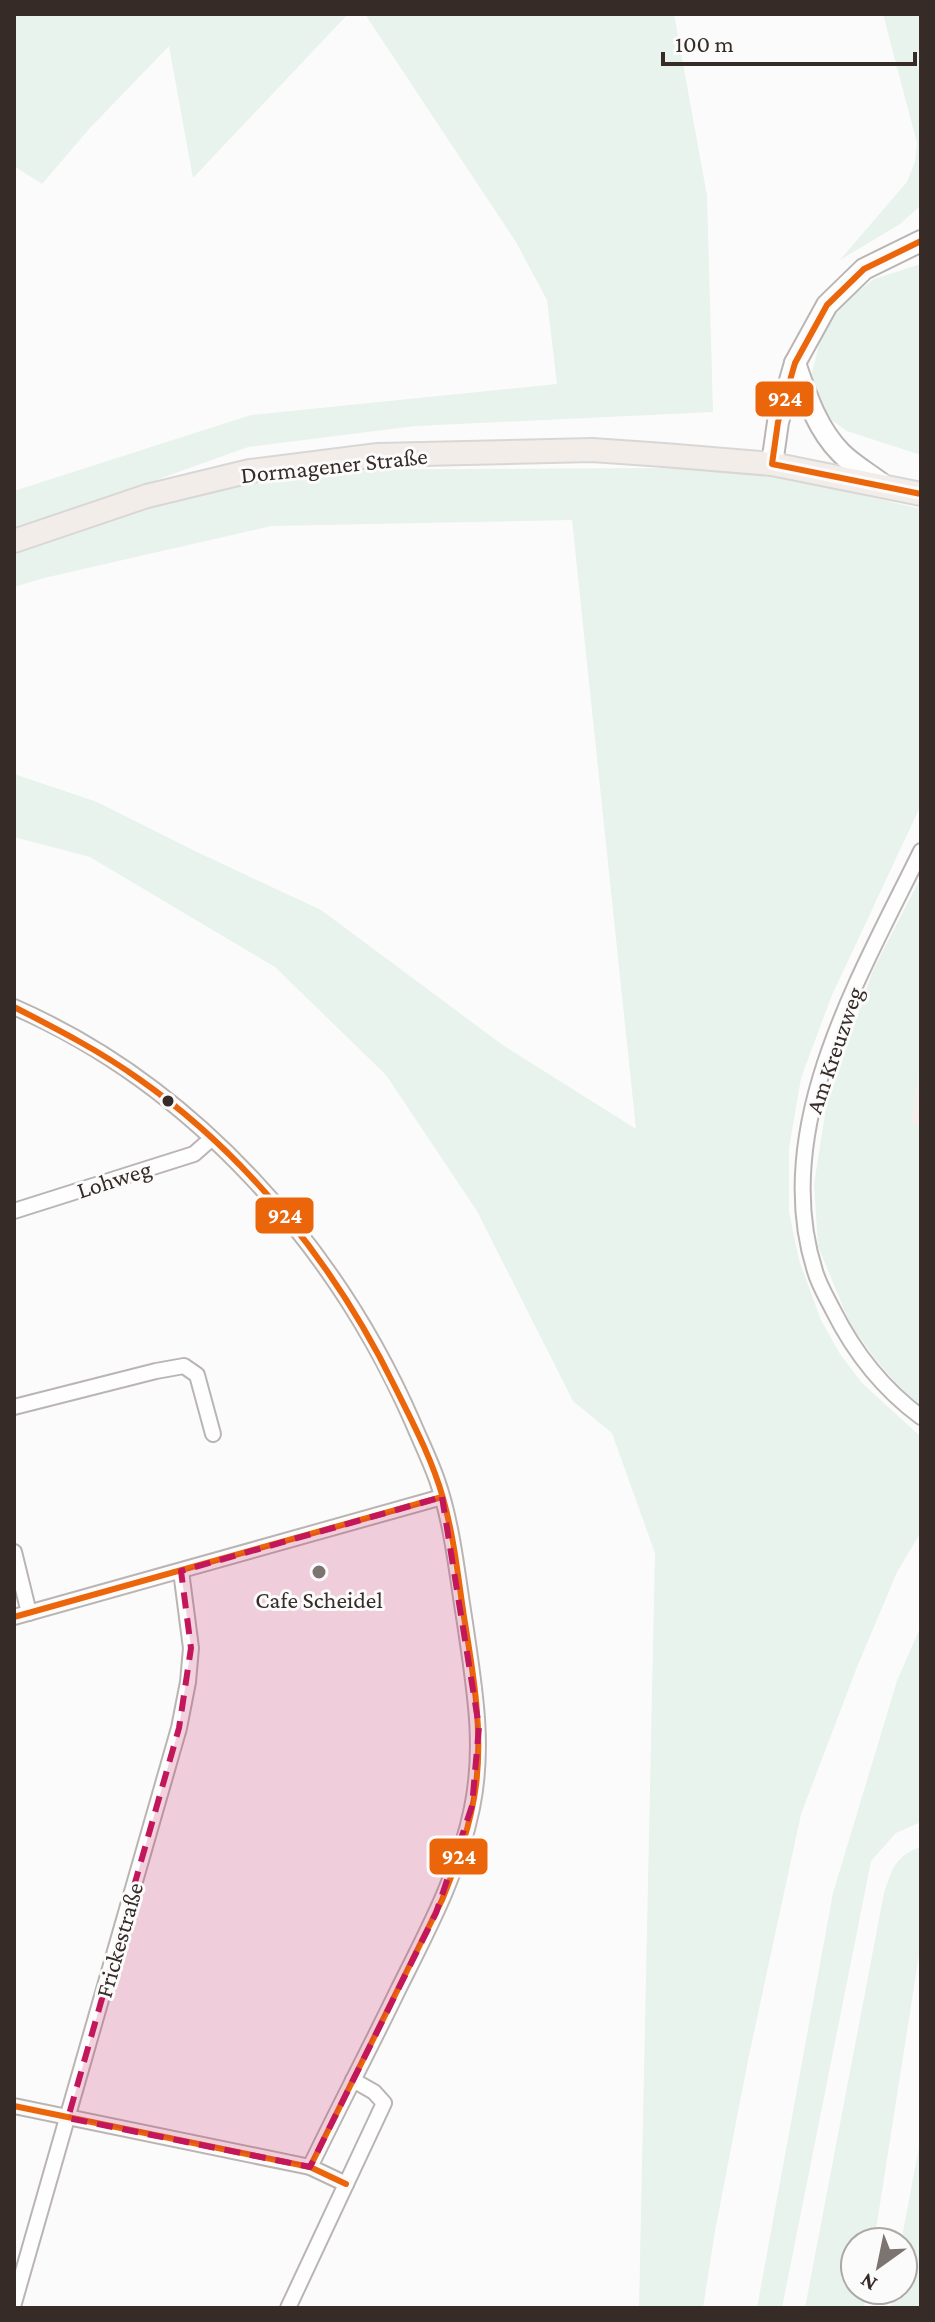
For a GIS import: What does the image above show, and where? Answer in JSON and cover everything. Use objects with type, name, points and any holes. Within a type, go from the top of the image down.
[{"type":"main road","points":[[772,464],[778,422],[795,363],[827,305],[864,269],[921,241]]},
{"type":"main road","points":[[795,363],[822,430],[842,454],[882,484]]},
{"type":"main road","name":"Dormagener Straße","points":[[14,541],[147,496],[250,471],[378,455],[592,450],[664,455],[772,464],[921,494]]},
{"type":"street","name":"Am Kreuzweg","points":[[921,851],[832,1040],[807,1129],[803,1187],[806,1232],[815,1273],[835,1313],[851,1343],[873,1372],[897,1398],[921,1417]]},
{"type":"street","points":[[14,1007],[47,1022],[111,1061],[174,1106],[237,1164],[283,1214],[357,1317],[398,1388],[442,1497],[453,1550],[479,1727],[472,1806],[457,1862],[436,1913],[310,2167]]},
{"type":"street","name":"Lohweg","points":[[14,1211],[194,1154],[211,1139]]},
{"type":"street","points":[[14,1407],[184,1366],[197,1375],[213,1434]]},
{"type":"street","points":[[14,1617],[442,1497]]},
{"type":"street","points":[[14,1552],[29,1613]]},
{"type":"street","name":"Frickestraße","points":[[14,2303],[179,1728],[191,1648],[181,1571]]},
{"type":"street","points":[[288,2308],[384,2103],[374,2092],[353,2080]]},
{"type":"street","points":[[14,2106],[310,2167],[346,2184]]},
{"type":"highlighted area","points":[[442,1497],[479,1727],[472,1806],[436,1913],[310,2167],[68,2118],[179,1728],[191,1648],[181,1571]]},
{"type":"shaded area","points":[[14,14],[348,14],[193,178],[169,46],[89,129],[42,184],[14,166]]},
{"type":"shaded area","points":[[365,14],[674,14],[707,196],[713,412],[415,426],[248,447],[14,531],[14,491],[251,415],[557,384],[547,300],[516,242]]},
{"type":"shaded area","points":[[883,14],[921,15],[921,205],[900,224],[840,260],[907,182],[915,162],[917,143]]},
{"type":"shaded area","points":[[921,264],[921,455],[847,431],[820,412],[810,381],[822,333],[843,303],[874,279]]},
{"type":"shaded area","points":[[699,468],[772,474],[921,509],[921,805],[832,995],[801,1078],[789,1148],[789,1212],[799,1260],[821,1320],[840,1354],[862,1383],[921,1437],[921,1532],[897,1572],[801,1814],[748,2060],[703,2308],[639,2308],[655,1553],[612,1433],[573,1401],[477,1211],[386,1075],[275,967],[90,857],[14,837],[14,774],[97,802],[321,910],[504,1046],[636,1129],[572,520],[271,526],[14,587],[14,551],[252,470]]},
{"type":"shaded area","points":[[921,877],[921,1059],[911,1124],[921,1126],[921,1405],[904,1393],[850,1324],[818,1246],[814,1184],[826,1108],[873,970]]},
{"type":"shaded area","points":[[921,1059],[921,1126],[911,1124]]},
{"type":"shaded area","points":[[921,1626],[921,1822],[896,1833],[871,1861],[782,2308],[757,2308],[833,1893],[897,1681]]},
{"type":"shaded area","points":[[921,1847],[921,1942],[877,2226],[839,2226],[839,2306],[864,2308],[805,2308],[884,1893],[896,1864],[906,1854]]},
{"type":"shaded area","points":[[921,2137],[921,2308],[891,2308],[919,2306],[919,2226],[904,2226]]},
{"type":"transit line","name":"924","points":[[921,241],[864,269],[827,305],[795,363],[778,422],[772,464],[921,494]]},
{"type":"transit line","name":"924","points":[[14,1007],[109,1059],[179,1109],[253,1179],[286,1217],[318,1258],[372,1343],[422,1441],[447,1513],[476,1701],[478,1764],[471,1815],[442,1900],[310,2167]]},
{"type":"transit line","name":"924","points":[[14,1617],[442,1497]]},
{"type":"transit line","name":"924","points":[[14,2106],[310,2167],[346,2184]]},
{"type":"place","name":"Cafe Scheidel","points":[[319,1572]]}]
